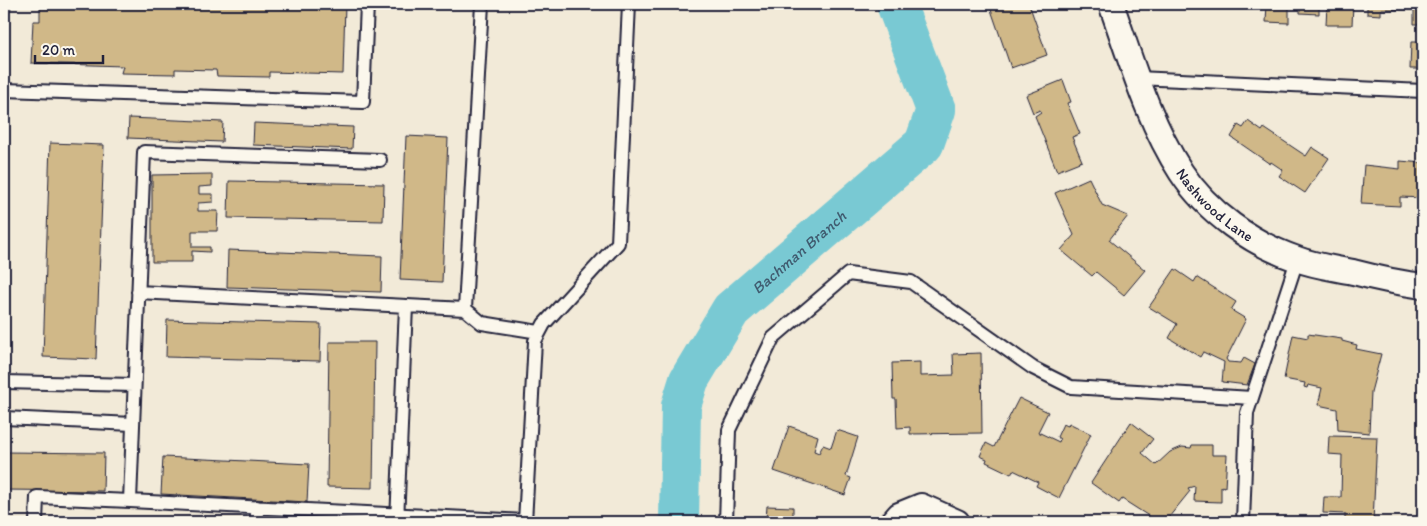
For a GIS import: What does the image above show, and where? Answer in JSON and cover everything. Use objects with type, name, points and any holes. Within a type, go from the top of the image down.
[{"type":"street","name":"Nashwood Lane","points":[[1111,4],[1137,78],[1159,130],[1181,172],[1211,207],[1249,237],[1297,260],[1401,284],[1423,286]]},
{"type":"street","points":[[893,522],[898,516],[920,506],[957,522]]},
{"type":"lane","points":[[4,90],[363,102],[367,4]]},
{"type":"lane","points":[[465,309],[482,4]]},
{"type":"lane","points":[[36,522],[37,497],[257,507],[398,518],[525,521],[535,341],[544,324],[618,243],[629,4]]},
{"type":"lane","points":[[1137,78],[1423,91]]},
{"type":"lane","points":[[130,500],[144,152],[380,160]]},
{"type":"lane","points":[[1243,522],[1247,413],[1297,260]]},
{"type":"lane","points":[[726,522],[729,430],[773,338],[848,274],[911,282],[1033,368],[1071,388],[1252,398]]},
{"type":"lane","points":[[138,292],[465,309],[482,323],[540,332]]},
{"type":"lane","points":[[398,518],[406,306]]},
{"type":"lane","points":[[4,382],[134,385]]},
{"type":"lane","points":[[4,418],[133,424]]},
{"type":"lane","points":[[257,507],[257,522]]},
{"type":"building","points":[[40,4],[345,4],[343,74],[269,72],[269,77],[217,76],[216,70],[175,69],[175,74],[121,73],[123,66],[31,63],[33,21],[40,21]]},
{"type":"building","points":[[989,4],[1029,4],[1047,55],[1011,68]]},
{"type":"building","points":[[1267,4],[1289,4],[1289,23],[1266,22]]},
{"type":"building","points":[[1300,4],[1319,4],[1319,14],[1300,13]]},
{"type":"building","points":[[1327,4],[1353,4],[1352,25],[1326,25]]},
{"type":"building","points":[[1367,4],[1423,4],[1423,24],[1414,24],[1414,10],[1381,9],[1381,15],[1367,14]]},
{"type":"building","points":[[1411,42],[1423,42],[1423,69],[1410,69]]},
{"type":"building","points":[[1063,80],[1071,102],[1067,103],[1080,134],[1072,137],[1082,161],[1057,171],[1035,116],[1041,112],[1040,110],[1033,113],[1026,95]]},
{"type":"building","points":[[129,118],[223,122],[222,142],[128,138]]},
{"type":"building","points":[[1248,121],[1262,131],[1264,128],[1306,156],[1312,147],[1329,158],[1305,193],[1279,176],[1283,170],[1271,162],[1270,164],[1231,137],[1238,125],[1243,128]]},
{"type":"building","points":[[254,123],[353,127],[352,149],[253,145]]},
{"type":"building","points":[[406,136],[448,138],[442,282],[400,280]]},
{"type":"building","points":[[50,143],[104,145],[96,359],[43,357]]},
{"type":"building","points":[[1400,161],[1423,163],[1423,198],[1400,197],[1400,206],[1361,204],[1364,165],[1400,169]]},
{"type":"building","points":[[212,174],[212,186],[199,187],[199,194],[213,194],[213,202],[198,203],[198,211],[218,211],[217,231],[192,231],[192,247],[210,247],[210,252],[192,251],[192,262],[152,262],[152,175]]},
{"type":"building","points":[[1089,178],[1102,205],[1128,216],[1109,240],[1145,270],[1124,295],[1096,272],[1092,276],[1061,250],[1074,235],[1055,193]]},
{"type":"building","points":[[229,181],[384,184],[383,221],[228,218]]},
{"type":"building","points":[[228,250],[382,256],[381,292],[227,287]]},
{"type":"building","points":[[1175,269],[1194,282],[1197,277],[1236,302],[1231,310],[1246,319],[1226,359],[1228,362],[1241,363],[1244,358],[1255,364],[1247,385],[1222,382],[1224,362],[1203,352],[1200,357],[1169,338],[1177,324],[1149,307]]},
{"type":"building","points":[[167,320],[321,324],[320,361],[166,357]]},
{"type":"building","points":[[1308,334],[1342,339],[1342,341],[1357,345],[1356,349],[1381,354],[1371,392],[1369,433],[1338,430],[1337,409],[1318,405],[1322,388],[1308,385],[1307,388],[1304,387],[1305,383],[1284,379],[1293,335],[1308,338]]},
{"type":"building","points":[[329,342],[375,342],[373,488],[327,487]]},
{"type":"building","points":[[981,353],[982,433],[910,434],[910,427],[897,428],[896,399],[893,399],[892,363],[920,362],[920,376],[954,375],[953,354]]},
{"type":"building","points":[[1019,398],[1048,412],[1038,432],[1059,442],[1060,439],[1057,437],[1063,424],[1068,426],[1069,423],[1091,434],[1059,498],[1036,486],[1038,482],[1013,470],[1011,474],[986,462],[987,459],[980,456],[986,443],[994,447]]},
{"type":"building","points":[[1131,422],[1153,439],[1142,453],[1156,465],[1170,452],[1182,447],[1191,448],[1192,445],[1212,445],[1212,455],[1227,455],[1225,487],[1221,486],[1221,502],[1194,501],[1195,486],[1188,488],[1190,491],[1165,522],[1158,522],[1122,499],[1119,503],[1091,483]]},
{"type":"building","points":[[789,426],[818,436],[814,451],[819,453],[823,445],[831,448],[837,430],[858,437],[846,476],[851,478],[845,495],[774,471]]},
{"type":"building","points":[[1329,436],[1377,437],[1373,522],[1345,522],[1345,514],[1323,513],[1324,497],[1341,497],[1342,455],[1328,454]]},
{"type":"building","points":[[4,452],[104,453],[103,491],[4,490]]},
{"type":"building","points":[[163,457],[309,464],[307,502],[161,494]]},
{"type":"building","points":[[767,506],[793,507],[793,517],[805,517],[804,522],[768,522],[766,520]]},
{"type":"waterway","name":"Bachman Branch","points":[[679,522],[681,406],[689,380],[731,310],[924,144],[936,110],[896,4]]}]
